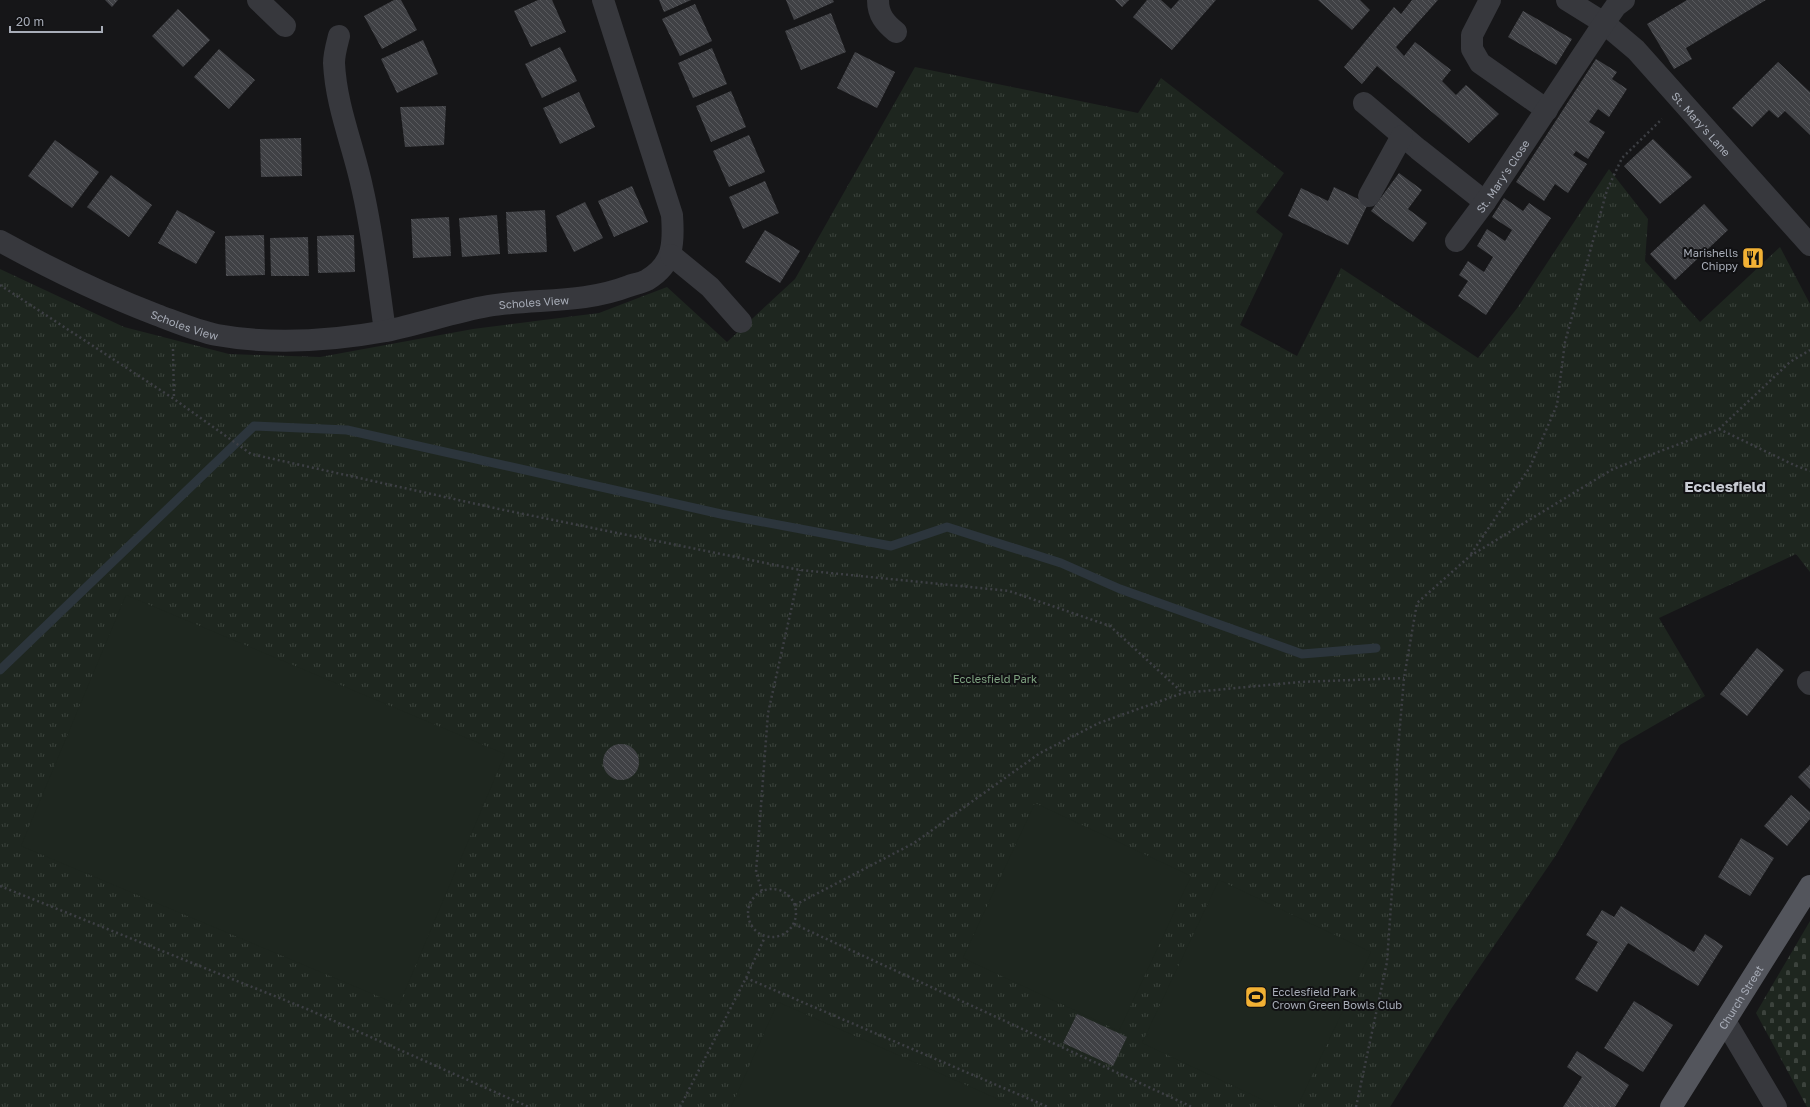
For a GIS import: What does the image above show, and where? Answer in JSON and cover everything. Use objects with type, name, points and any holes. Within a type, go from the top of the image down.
[{"type":"main road","name":"Church Street","points":[[1670,1107],[1810,886]]},
{"type":"street","points":[[258,0],[285,26]]},
{"type":"street","points":[[603,0],[672,215],[674,238],[671,255],[710,287],[741,322]]},
{"type":"street","points":[[878,0],[878,7],[884,22],[896,32]]},
{"type":"street","points":[[1490,0],[1472,35],[1472,49],[1480,63],[1547,110]]},
{"type":"street","name":"St. Mary's Lane","points":[[1567,0],[1604,23],[1636,50],[1810,245]]},
{"type":"street","name":"St. Mary's Close","points":[[1456,241],[1485,202],[1604,23],[1616,6],[1624,0]]},
{"type":"street","points":[[339,36],[334,61],[338,94],[346,131],[362,184],[371,227],[385,331]]},
{"type":"street","points":[[1364,103],[1402,136],[1485,202]]},
{"type":"street","points":[[1369,196],[1402,136]]},
{"type":"street","name":"Scholes View","points":[[0,241],[67,277],[124,303],[173,321],[216,334],[257,341],[300,340],[385,331],[489,306],[550,302],[607,294],[647,280],[660,269],[671,255]]},
{"type":"street","points":[[1725,1021],[1776,1107]]},
{"type":"path","points":[[1470,556],[1530,467],[1557,405],[1565,342],[1606,190],[1622,158],[1681,101]]},
{"type":"path","points":[[0,285],[174,398],[251,454],[499,509],[800,570],[1009,591],[1110,626],[1183,693]]},
{"type":"path","points":[[173,321],[174,398]]},
{"type":"path","points":[[1356,1107],[1387,962],[1395,847],[1397,762],[1404,678],[1417,603],[1470,556],[1613,469],[1719,429],[1790,362],[1810,350]]},
{"type":"path","points":[[1719,429],[1794,465],[1810,470]]},
{"type":"path","points":[[762,891],[756,872],[768,713],[800,570]]},
{"type":"path","points":[[795,905],[914,842],[1040,753],[1099,723],[1183,693],[1300,682],[1404,678]]},
{"type":"path","points":[[0,886],[307,1009],[529,1107]]},
{"type":"path","points":[[776,889],[788,894],[795,905],[794,924],[786,933],[778,937],[765,937],[754,931],[747,916],[751,901],[762,891],[776,889]]},
{"type":"path","points":[[794,924],[1192,1107]]},
{"type":"path","points":[[680,1107],[746,978],[765,937]]},
{"type":"path","points":[[746,978],[1048,1107]]},
{"type":"green space","name":"Ecclesfield Park","points":[[915,67],[1138,113],[1161,78],[1284,173],[1256,212],[1283,234],[1240,325],[1297,356],[1341,268],[1478,358],[1518,307],[1609,169],[1648,219],[1645,261],[1700,322],[1780,247],[1810,304],[1810,572],[1796,554],[1659,618],[1705,696],[1620,745],[1556,855],[1451,1009],[1390,1107],[0,1107],[0,269],[124,327],[229,354],[320,357],[473,329],[599,313],[667,287],[727,342],[795,279]]},
{"type":"green space","points":[[126,595],[505,754],[399,1005],[21,846]]},
{"type":"green space","points":[[1035,803],[1191,876],[1119,1031],[963,958]]},
{"type":"green space","name":"Ecclesfield Park Crown Green Bowls Club","points":[[1219,880],[1371,952],[1297,1107],[1278,1107],[1142,1043]]},
{"type":"green space","points":[[1810,921],[1810,1107],[1807,1107],[1756,1013]]},
{"type":"green space","points":[[778,1002],[1016,1107],[731,1107]]},
{"type":"building","points":[[105,0],[118,0],[112,7]]},
{"type":"building","points":[[394,0],[401,0],[417,30],[382,49],[364,16]]},
{"type":"building","points":[[538,0],[552,0],[566,32],[531,47],[514,11]]},
{"type":"building","points":[[659,0],[691,0],[664,12]]},
{"type":"building","points":[[786,0],[833,0],[834,2],[794,20]]},
{"type":"building","points":[[1115,0],[1129,0],[1122,7]]},
{"type":"building","points":[[1147,0],[1161,0],[1171,9],[1179,0],[1216,0],[1172,50],[1133,17]]},
{"type":"building","points":[[1318,0],[1360,0],[1370,10],[1352,30]]},
{"type":"building","points":[[1412,0],[1438,0],[1396,47],[1404,56],[1415,42],[1451,70],[1442,81],[1456,95],[1466,85],[1499,114],[1469,143],[1377,66],[1362,84],[1344,67],[1394,7],[1401,14]]},
{"type":"building","points":[[1687,0],[1766,0],[1686,48],[1692,59],[1674,69],[1647,24]]},
{"type":"building","points":[[695,4],[712,41],[680,56],[662,19]]},
{"type":"building","points":[[178,9],[210,40],[183,67],[152,36]]},
{"type":"building","points":[[1523,11],[1572,39],[1556,65],[1508,37]]},
{"type":"building","points":[[831,13],[846,52],[801,70],[785,31]]},
{"type":"building","points":[[423,40],[438,74],[397,93],[381,59]]},
{"type":"building","points":[[560,47],[577,81],[542,98],[525,64]]},
{"type":"building","points":[[712,48],[727,84],[693,98],[678,63]]},
{"type":"building","points":[[219,49],[255,80],[229,109],[194,77]]},
{"type":"building","points":[[855,52],[895,72],[877,108],[837,88]]},
{"type":"building","points":[[1596,59],[1617,72],[1612,79],[1627,89],[1609,117],[1598,109],[1589,122],[1605,132],[1588,159],[1576,151],[1573,155],[1587,164],[1568,193],[1555,184],[1544,201],[1516,182]]},
{"type":"building","points":[[1778,62],[1810,92],[1810,135],[1785,111],[1778,118],[1769,110],[1752,127],[1732,108]]},
{"type":"building","points":[[731,91],[746,127],[711,142],[696,106]]},
{"type":"building","points":[[579,92],[595,127],[560,144],[543,108]]},
{"type":"building","points":[[446,106],[444,145],[405,147],[400,107]]},
{"type":"building","points":[[749,135],[765,172],[729,187],[713,151]]},
{"type":"building","points":[[301,138],[302,176],[261,177],[260,139]]},
{"type":"building","points":[[1653,139],[1692,177],[1660,204],[1624,166]]},
{"type":"building","points":[[55,140],[99,172],[72,208],[28,176]]},
{"type":"building","points":[[1399,173],[1422,190],[1408,209],[1427,223],[1413,242],[1371,211]]},
{"type":"building","points":[[111,175],[152,205],[129,237],[87,207]]},
{"type":"building","points":[[765,181],[779,213],[743,229],[729,197]]},
{"type":"building","points":[[632,186],[648,222],[614,237],[598,201]]},
{"type":"building","points":[[1334,187],[1368,204],[1348,245],[1288,216],[1301,188],[1328,201]]},
{"type":"building","points":[[1504,198],[1523,211],[1529,203],[1551,218],[1486,315],[1458,296],[1468,281],[1459,275],[1468,261],[1484,272],[1493,257],[1477,246],[1487,229],[1505,241],[1512,230],[1492,217]]},
{"type":"building","points":[[585,202],[603,238],[574,252],[556,216]]},
{"type":"building","points":[[1704,204],[1728,230],[1675,280],[1650,254]]},
{"type":"building","points":[[177,210],[215,232],[196,264],[158,243]]},
{"type":"building","points":[[545,210],[547,252],[508,254],[506,212]]},
{"type":"building","points":[[497,215],[500,254],[462,257],[459,218]]},
{"type":"building","points":[[449,217],[451,256],[413,258],[411,219]]},
{"type":"building","points":[[765,230],[800,251],[780,283],[745,262]]},
{"type":"building","points":[[264,235],[265,275],[226,276],[225,236]]},
{"type":"building","points":[[354,235],[355,272],[318,273],[317,236]]},
{"type":"building","points":[[308,237],[309,276],[271,276],[270,238]]},
{"type":"building","points":[[1757,648],[1784,670],[1747,716],[1720,694]]},
{"type":"building","points":[[625,744],[634,749],[638,755],[638,769],[634,775],[625,780],[617,780],[608,775],[604,769],[603,758],[608,749],[614,745]]},
{"type":"building","points":[[1810,765],[1810,789],[1798,777]]},
{"type":"building","points":[[1791,795],[1810,812],[1810,819],[1787,846],[1764,826]]},
{"type":"building","points":[[1741,838],[1774,858],[1750,896],[1718,877]]},
{"type":"building","points":[[1621,906],[1694,952],[1705,934],[1723,946],[1698,986],[1628,943],[1597,992],[1575,979],[1598,942],[1586,935],[1602,910],[1614,917]]},
{"type":"building","points":[[1634,1001],[1673,1025],[1643,1072],[1604,1048]]},
{"type":"building","points":[[1077,1014],[1127,1037],[1113,1066],[1063,1043]]},
{"type":"building","points":[[1577,1051],[1629,1085],[1615,1107],[1563,1107],[1582,1077],[1567,1067]]},
{"type":"waterway","points":[[0,670],[254,426],[347,430],[721,514],[891,546],[947,527],[1061,563],[1120,589],[1302,654],[1376,648]]},
{"type":"place","name":"Marishells Chippy","points":[[1753,258]]},
{"type":"place","name":"Ecclesfield Park Crown Green Bowls Club","points":[[1256,997]]},
{"type":"district","name":"Ecclesfield","points":[[1725,486]]}]
